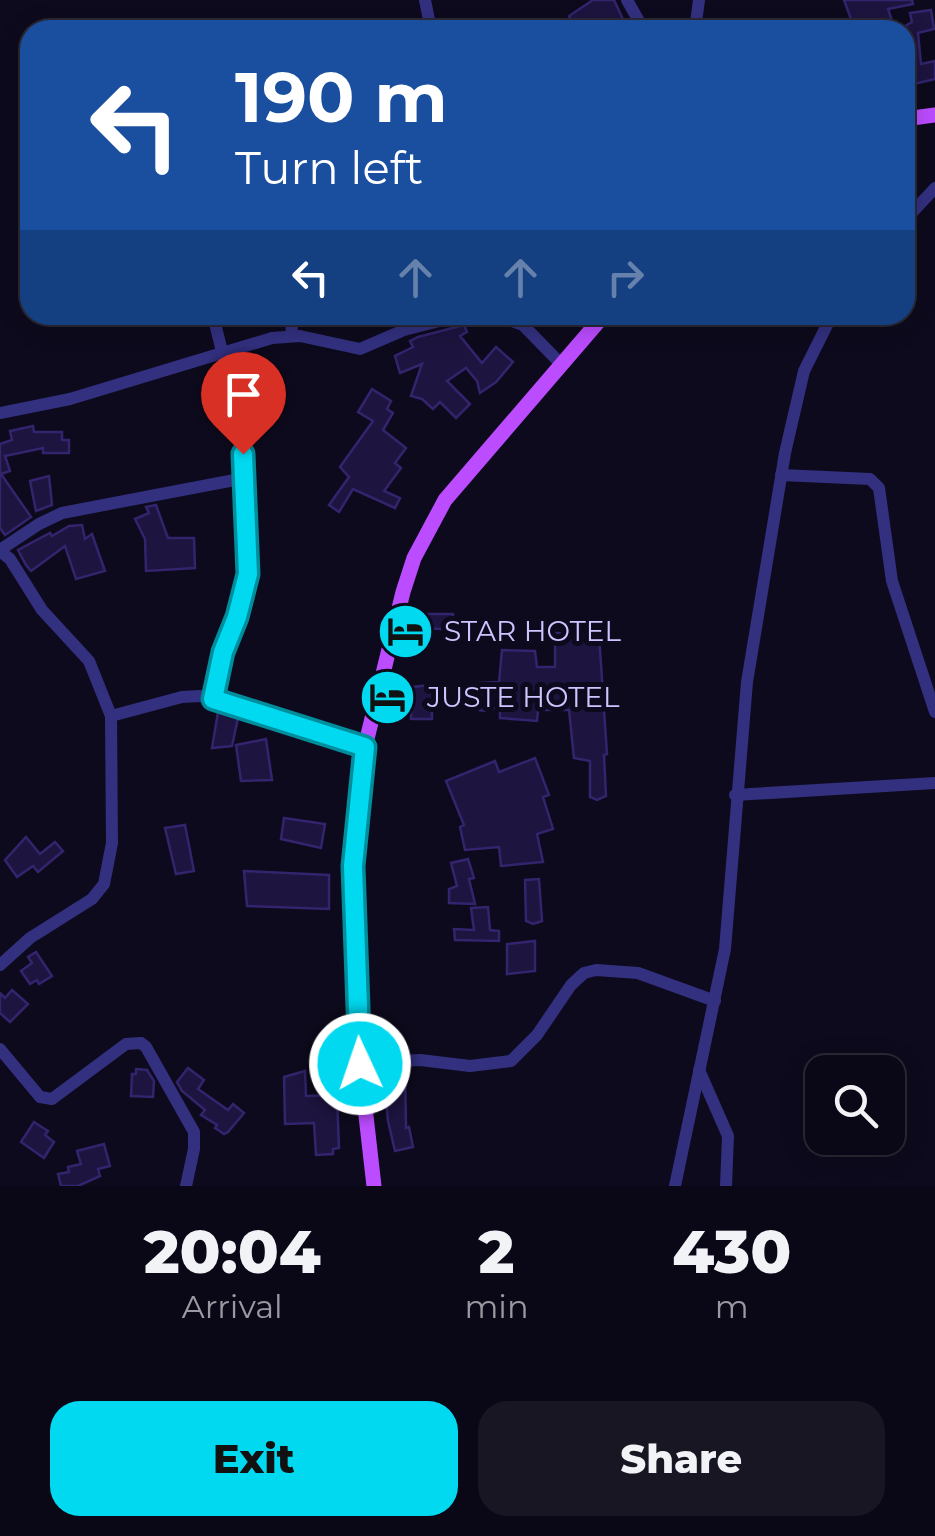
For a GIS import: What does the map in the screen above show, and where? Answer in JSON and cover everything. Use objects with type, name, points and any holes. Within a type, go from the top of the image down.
[{"type":"main road","points":[[374,1186],[360,1064],[353,866],[365,747],[402,592],[430,524],[446,500],[595,325]]},
{"type":"street","points":[[915,209],[935,188]]},
{"type":"street","points":[[213,699],[223,652],[248,574],[246,478],[240,428],[216,325]]},
{"type":"street","points":[[291,334],[292,325]]},
{"type":"street","points":[[0,413],[70,399],[291,334],[360,349],[423,325]]},
{"type":"street","points":[[523,325],[562,364]]},
{"type":"street","points":[[675,1186],[725,949],[747,682],[781,474],[804,371],[827,325]]},
{"type":"street","points":[[781,474],[875,482],[879,488],[892,580],[935,712]]},
{"type":"street","points":[[0,965],[30,938],[92,899],[104,884],[112,843],[111,716],[89,661],[42,610],[10,559],[0,550],[62,513],[246,478]]},
{"type":"street","points":[[111,716],[182,696],[213,699],[365,747]]},
{"type":"street","points":[[736,795],[935,783]]},
{"type":"street","points":[[360,1064],[420,1060],[470,1066],[511,1061],[537,1035],[571,985],[596,970],[638,973],[715,1000]]},
{"type":"street","points":[[0,1049],[46,1099],[67,1091],[126,1044],[141,1043],[194,1132],[186,1186]]},
{"type":"street","points":[[699,1070],[728,1136],[726,1186]]},
{"type":"building","points":[[593,0],[614,0],[623,20],[572,20],[569,16]]},
{"type":"building","points":[[844,0],[912,0],[913,4],[888,9],[892,20],[851,20]]},
{"type":"building","points":[[931,10],[934,29],[918,33],[921,64],[935,61],[935,79],[915,84],[915,20],[910,13]]},
{"type":"building","points":[[464,325],[467,332],[460,336],[482,363],[496,347],[513,362],[480,393],[477,381],[466,368],[447,381],[470,404],[456,418],[440,402],[433,409],[422,399],[411,396],[422,364],[400,373],[395,356],[413,347],[410,341],[418,337]]},
{"type":"building","points":[[372,389],[391,401],[387,409],[393,413],[383,430],[406,448],[395,463],[401,468],[384,491],[400,498],[395,508],[353,489],[339,512],[329,505],[349,477],[340,467],[373,421],[358,412]]},
{"type":"building","points":[[33,426],[34,432],[62,432],[62,440],[69,440],[69,453],[43,453],[43,448],[5,456],[10,471],[1,474],[31,517],[5,535],[0,528],[0,444],[12,440],[10,431]]},
{"type":"building","points":[[49,476],[52,505],[36,511],[30,481]]},
{"type":"building","points":[[156,505],[168,538],[194,538],[195,568],[146,571],[145,539],[135,519],[149,513],[146,507]]},
{"type":"building","points":[[82,525],[85,539],[92,534],[105,571],[76,579],[65,546],[31,571],[26,565],[18,550],[50,533],[52,536],[69,526]]},
{"type":"building","points":[[415,614],[453,614],[453,630],[414,627]]},
{"type":"building","points":[[555,633],[599,635],[607,754],[606,796],[597,800],[590,797],[590,761],[574,758],[569,710],[538,710],[537,721],[500,718],[500,706],[478,710],[480,683],[499,682],[502,650],[535,651],[537,667],[555,667]]},
{"type":"building","points":[[432,685],[432,719],[411,719],[412,687]]},
{"type":"building","points":[[218,712],[238,718],[232,746],[212,748]]},
{"type":"building","points":[[266,739],[272,780],[241,781],[236,745]]},
{"type":"building","points":[[535,758],[549,795],[543,797],[553,829],[537,834],[543,862],[501,866],[499,847],[465,850],[460,827],[464,825],[446,781],[495,761],[499,772]]},
{"type":"building","points":[[284,818],[325,824],[321,848],[281,839]]},
{"type":"building","points":[[185,825],[194,871],[176,874],[165,828]]},
{"type":"building","points":[[26,837],[40,854],[55,842],[63,851],[38,872],[33,866],[17,877],[5,860]]},
{"type":"building","points":[[468,859],[474,878],[469,879],[475,904],[449,903],[449,889],[457,886],[451,863]]},
{"type":"building","points":[[244,871],[329,875],[329,909],[247,906]]},
{"type":"building","points":[[539,879],[542,921],[533,924],[526,921],[525,880]]},
{"type":"building","points":[[488,907],[490,930],[499,931],[499,941],[455,940],[454,929],[474,930],[471,908]]},
{"type":"building","points":[[535,941],[535,971],[507,974],[507,944]]},
{"type":"building","points":[[36,952],[52,976],[39,984],[37,980],[30,984],[21,971],[32,963],[28,957]]},
{"type":"building","points":[[12,990],[28,1004],[10,1022],[0,1013],[0,993],[5,998]]},
{"type":"building","points":[[188,1068],[204,1080],[198,1089],[228,1110],[233,1104],[244,1113],[228,1132],[224,1134],[215,1128],[217,1125],[201,1115],[205,1110],[182,1091],[177,1082]]},
{"type":"building","points":[[136,1069],[147,1070],[154,1081],[153,1097],[131,1096],[132,1074],[136,1074]]},
{"type":"building","points":[[305,1071],[306,1096],[337,1095],[339,1148],[333,1149],[333,1154],[316,1155],[314,1123],[285,1124],[284,1077]]},
{"type":"building","points":[[405,1071],[406,1128],[409,1127],[413,1147],[395,1151],[386,1100],[392,1099],[389,1072]]},
{"type":"building","points":[[34,1122],[48,1131],[45,1135],[54,1142],[44,1158],[21,1142]]},
{"type":"building","points":[[104,1144],[110,1166],[98,1169],[100,1176],[78,1186],[61,1186],[58,1174],[81,1164],[77,1151]]},
{"type":"place","name":"STAR HOTEL","points":[[405,631]]},
{"type":"place","name":"JUSTE HOTEL","points":[[388,697]]},
{"type":"route","points":[[243,454],[248,574],[219,666],[213,699],[365,747],[353,866],[360,1064]]}]
